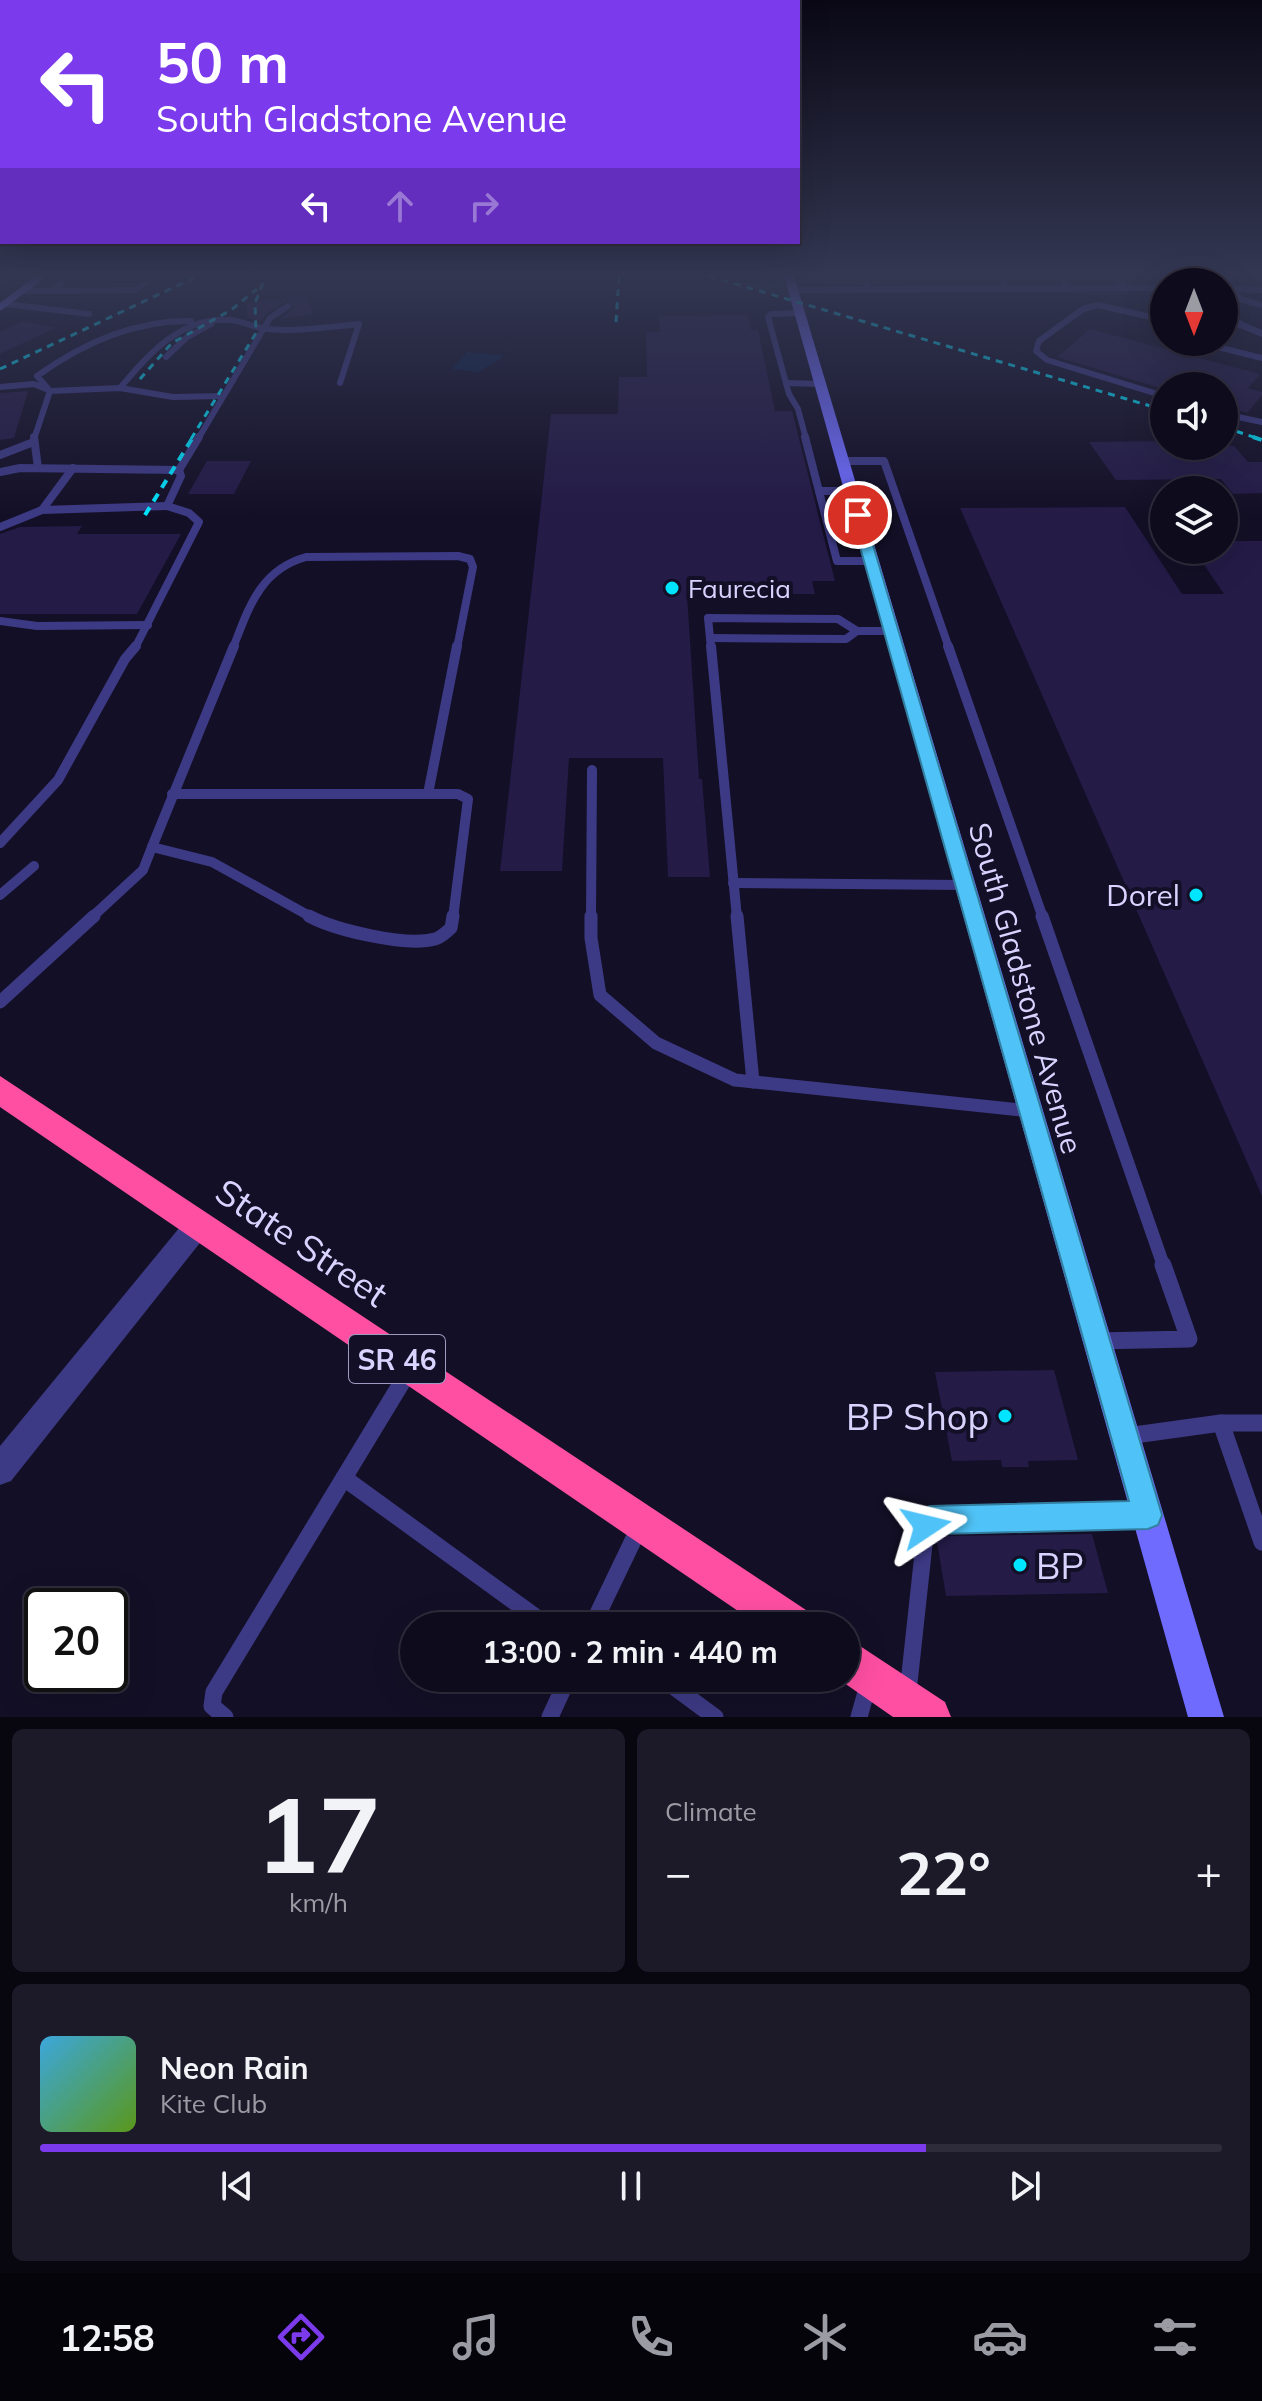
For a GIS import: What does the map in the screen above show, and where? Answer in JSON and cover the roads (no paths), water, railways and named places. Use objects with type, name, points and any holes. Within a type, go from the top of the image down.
[{"type":"highway","name":"State Street","points":[[0,1090],[774,1612]]},
{"type":"highway","points":[[860,1669],[919,1709]]},
{"type":"street","name":"South Gladstone Avenue","points":[[812,356],[1206,1717]]},
{"type":"street","points":[[0,1470],[198,1225]]},
{"type":"lane","points":[[50,391],[37,376],[71,356]]},
{"type":"lane","points":[[120,388],[148,356]]},
{"type":"lane","points":[[167,506],[181,476],[179,470],[249,356]]},
{"type":"lane","points":[[340,383],[349,356]]},
{"type":"lane","points":[[779,356],[798,409],[837,561],[871,561]]},
{"type":"lane","points":[[1042,356],[1150,392]]},
{"type":"lane","points":[[786,383],[820,384]]},
{"type":"lane","points":[[0,387],[34,384],[50,391],[120,388],[173,397],[223,396]]},
{"type":"lane","points":[[38,468],[31,454],[31,443],[50,391]]},
{"type":"lane","points":[[1238,417],[1262,422]]},
{"type":"lane","points":[[0,455],[31,443]]},
{"type":"lane","points":[[842,461],[884,461],[1189,1339],[1097,1341]]},
{"type":"lane","points":[[0,472],[38,468],[179,470]]},
{"type":"lane","points":[[42,510],[73,468]]},
{"type":"lane","points":[[819,491],[851,491]]},
{"type":"lane","points":[[0,527],[42,510],[167,506],[189,513],[199,522],[141,640],[125,659],[58,780],[0,843]]},
{"type":"lane","points":[[0,1002],[143,870],[252,601],[266,576],[287,561],[316,556],[458,556],[470,559],[473,567],[428,794]]},
{"type":"lane","points":[[753,1082],[708,618],[838,619],[857,631],[891,631]]},
{"type":"lane","points":[[0,621],[37,626],[148,625]]},
{"type":"lane","points":[[710,638],[846,639],[857,631]]},
{"type":"lane","points":[[592,770],[591,938],[600,995],[656,1043],[735,1080],[1030,1111]]},
{"type":"lane","points":[[151,847],[212,862],[315,919],[340,927],[395,939],[427,940],[439,938],[451,928],[469,808],[468,799],[458,794],[172,794]]},
{"type":"lane","points":[[0,895],[34,866]]},
{"type":"lane","points":[[733,883],[965,885]]},
{"type":"lane","points":[[225,1717],[212,1706],[214,1692],[411,1369]]},
{"type":"lane","points":[[1221,1423],[1262,1542]]},
{"type":"lane","points":[[1125,1436],[1221,1423],[1262,1423]]},
{"type":"lane","points":[[344,1478],[529,1612]]},
{"type":"lane","points":[[919,1709],[926,1526],[930,1520],[1148,1515]]},
{"type":"lane","points":[[599,1612],[641,1524]]},
{"type":"lane","points":[[550,1717],[562,1692]]},
{"type":"lane","points":[[681,1692],[715,1717]]},
{"type":"lane","points":[[858,1692],[859,1717]]},
{"type":"water","points":[[463,356],[502,356],[478,372],[452,369]]},
{"type":"railway","points":[[0,369],[27,356]]},
{"type":"railway","points":[[140,379],[160,356]]},
{"type":"railway","points":[[191,439],[242,356]]},
{"type":"railway","points":[[981,356],[1150,406]]},
{"type":"railway","points":[[1238,432],[1259,439]]},
{"type":"railway","points":[[145,515],[193,437]]},
{"type":"railway","points":[[1253,437],[1259,439]]},
{"type":"place","name":"Faurecia","points":[[672,588]]},
{"type":"place","name":"Dorel","points":[[1196,895]]},
{"type":"place","name":"BP Shop","points":[[1005,1416]]},
{"type":"place","name":"BP","points":[[1020,1565]]}]
